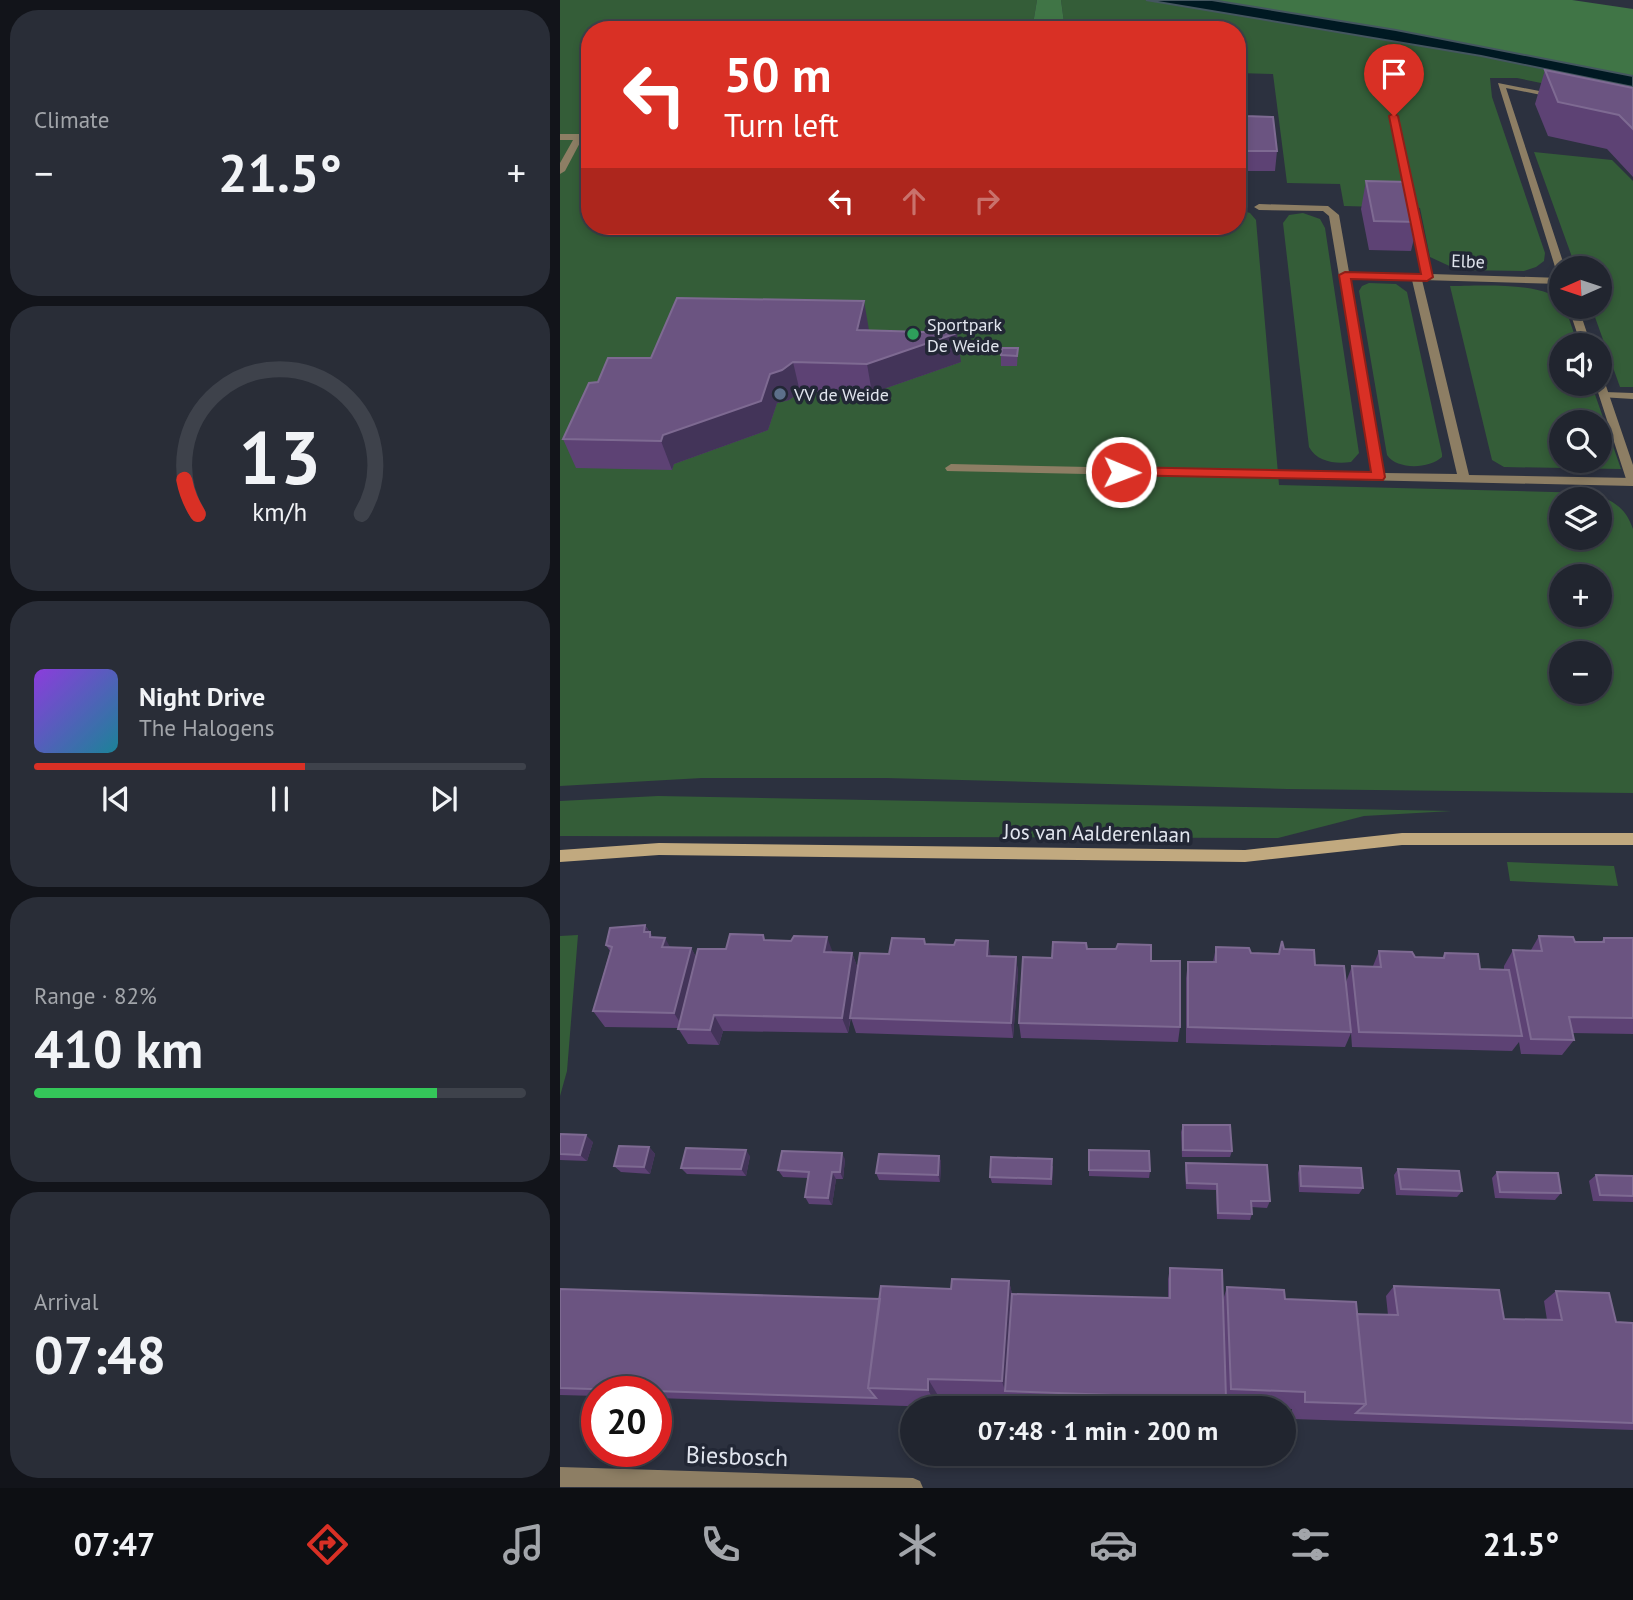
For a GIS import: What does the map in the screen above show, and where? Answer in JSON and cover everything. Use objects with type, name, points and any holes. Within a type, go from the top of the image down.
[{"type":"street","points":[[1556,256],[1501,85],[1567,97]]},
{"type":"street","points":[[1394,116],[1422,277],[1464,478]]},
{"type":"street","points":[[560,137],[579,137],[560,171]]},
{"type":"street","points":[[1259,207],[1325,208],[1334,215],[1378,477]]},
{"type":"street","name":"Elbe","points":[[1345,275],[1549,281]]},
{"type":"street","points":[[1612,391],[1633,396]]},
{"type":"street","points":[[951,468],[1633,482],[1604,396]]},
{"type":"street","name":"Jos van Aalderenlaan","points":[[560,856],[659,849],[1245,856],[1402,839],[1633,839]]},
{"type":"street","name":"Biesbosch","points":[[560,1477],[913,1488]]},
{"type":"green space","points":[[560,0],[1037,0],[1034,21],[581,21],[581,235],[1246,235],[1246,212],[1256,220],[1279,485],[1549,492],[1549,550],[1612,550],[1612,502],[1622,509],[1633,529],[1633,793],[1287,789],[886,778],[702,778],[560,786]]},
{"type":"green space","points":[[1037,0],[1061,0],[1064,21],[1034,21]]},
{"type":"green space","points":[[1061,0],[1146,0],[1481,56],[1633,87],[1633,102],[1517,78],[1490,78],[1492,97],[1545,253],[1544,261],[1524,271],[1458,270],[1430,257],[1420,208],[1344,206],[1340,184],[1287,183],[1273,74],[1246,73],[1246,21],[1064,21]]},
{"type":"green space","points":[[1212,0],[1572,0],[1633,9],[1633,76],[1396,30]]},
{"type":"green space","points":[[1534,152],[1612,160],[1633,181],[1633,387],[1620,387],[1612,365],[1612,333],[1601,333],[1596,319],[1612,319],[1612,256],[1572,256]]},
{"type":"green space","points":[[1303,213],[1320,219],[1325,228],[1359,453],[1351,462],[1327,461],[1317,456],[1309,447],[1283,223],[1289,215]]},
{"type":"green space","points":[[1369,283],[1396,284],[1407,292],[1442,454],[1442,457],[1429,464],[1405,465],[1387,455],[1359,291]]},
{"type":"green space","points":[[1450,286],[1512,286],[1549,294],[1549,319],[1569,319],[1574,333],[1549,333],[1549,396],[1596,396],[1600,410],[1549,410],[1549,468],[1504,467],[1492,460]]},
{"type":"green space","points":[[1612,443],[1621,469],[1612,469]]},
{"type":"green space","points":[[658,796],[1452,811],[1364,816],[1278,838],[560,836],[560,801]]},
{"type":"green space","points":[[1507,862],[1614,866],[1618,886],[1510,881]]},
{"type":"green space","points":[[578,935],[567,1071],[560,1096],[560,936]]},
{"type":"water","points":[[1146,0],[1212,0],[1396,30],[1633,76],[1633,87],[1481,56]]},
{"type":"building","points":[[1545,70],[1633,88],[1633,129],[1619,115],[1558,102]]},
{"type":"building","points":[[1246,116],[1273,117],[1277,151],[1246,151]]},
{"type":"building","points":[[1366,181],[1408,182],[1418,222],[1374,221]]},
{"type":"building","points":[[677,298],[864,301],[857,330],[957,333],[867,364],[793,362],[770,374],[761,401],[663,435],[661,441],[563,439],[589,383],[598,382],[608,358],[651,358]]},
{"type":"building","points":[[1002,348],[1018,348],[1017,356],[1001,355]]},
{"type":"building","points":[[645,925],[644,932],[650,932],[650,937],[665,938],[662,947],[691,948],[674,1013],[593,1011],[612,947],[606,945],[610,928]]},
{"type":"building","points":[[730,934],[763,935],[764,940],[791,941],[794,936],[827,937],[824,952],[852,953],[842,1018],[714,1015],[710,1030],[678,1029],[698,949],[726,949]]},
{"type":"building","points":[[1539,936],[1573,937],[1575,942],[1633,938],[1633,1018],[1569,1017],[1574,1040],[1531,1039],[1513,950],[1542,951]]},
{"type":"building","points":[[892,938],[924,939],[925,944],[954,945],[956,940],[988,941],[987,956],[1016,957],[1011,1023],[850,1018],[860,953],[889,954]]},
{"type":"building","points":[[1282,941],[1284,949],[1314,950],[1315,965],[1344,966],[1351,1032],[1188,1027],[1188,962],[1216,962],[1216,947],[1249,948],[1251,953],[1279,954]]},
{"type":"building","points":[[1053,942],[1086,943],[1087,949],[1116,949],[1118,944],[1151,945],[1151,961],[1180,961],[1180,1027],[1019,1023],[1023,957],[1052,958]]},
{"type":"building","points":[[1379,951],[1412,952],[1415,957],[1444,958],[1445,953],[1478,954],[1480,969],[1509,970],[1522,1036],[1359,1032],[1352,966],[1381,967]]},
{"type":"building","points":[[1183,1125],[1230,1125],[1232,1151],[1183,1150]]},
{"type":"building","points":[[560,1134],[586,1135],[580,1155],[560,1154]]},
{"type":"building","points":[[619,1146],[649,1147],[644,1167],[614,1166]]},
{"type":"building","points":[[686,1148],[746,1150],[741,1169],[681,1168]]},
{"type":"building","points":[[1089,1150],[1149,1151],[1150,1171],[1089,1170]]},
{"type":"building","points":[[782,1151],[842,1153],[840,1172],[832,1172],[828,1198],[805,1197],[809,1172],[778,1170]]},
{"type":"building","points":[[879,1154],[939,1156],[938,1175],[876,1173]]},
{"type":"building","points":[[991,1157],[1052,1159],[1051,1179],[990,1177]]},
{"type":"building","points":[[1186,1163],[1267,1165],[1270,1201],[1251,1201],[1252,1214],[1218,1213],[1217,1184],[1187,1183]]},
{"type":"building","points":[[1300,1166],[1361,1168],[1363,1188],[1301,1186]]},
{"type":"building","points":[[1398,1169],[1459,1171],[1462,1191],[1401,1189]]},
{"type":"building","points":[[1497,1172],[1558,1173],[1561,1193],[1500,1192]]},
{"type":"building","points":[[1596,1175],[1633,1176],[1633,1196],[1600,1195]]},
{"type":"building","points":[[1170,1268],[1222,1270],[1226,1396],[1005,1391],[1012,1294],[1170,1298]]},
{"type":"building","points":[[952,1279],[1009,1281],[1002,1381],[928,1379],[928,1390],[868,1388],[881,1286],[951,1289]]},
{"type":"building","points":[[1394,1286],[1499,1290],[1504,1319],[1562,1320],[1556,1291],[1609,1293],[1616,1322],[1633,1323],[1633,1423],[1356,1413],[1366,1404],[1357,1314],[1398,1315]]},
{"type":"building","points":[[1227,1287],[1284,1290],[1285,1299],[1356,1302],[1366,1404],[1305,1402],[1305,1392],[1231,1389]]},
{"type":"building","points":[[560,1289],[880,1299],[868,1388],[876,1398],[672,1392],[672,1376],[581,1376],[581,1389],[560,1388]]},
{"type":"place","name":"Sportpark De Weide","points":[[913,334]]},
{"type":"place","name":"VV de Weide","points":[[780,394]]},
{"type":"route","points":[[1121,472],[1378,477],[1345,275],[1427,277],[1394,116]]}]
